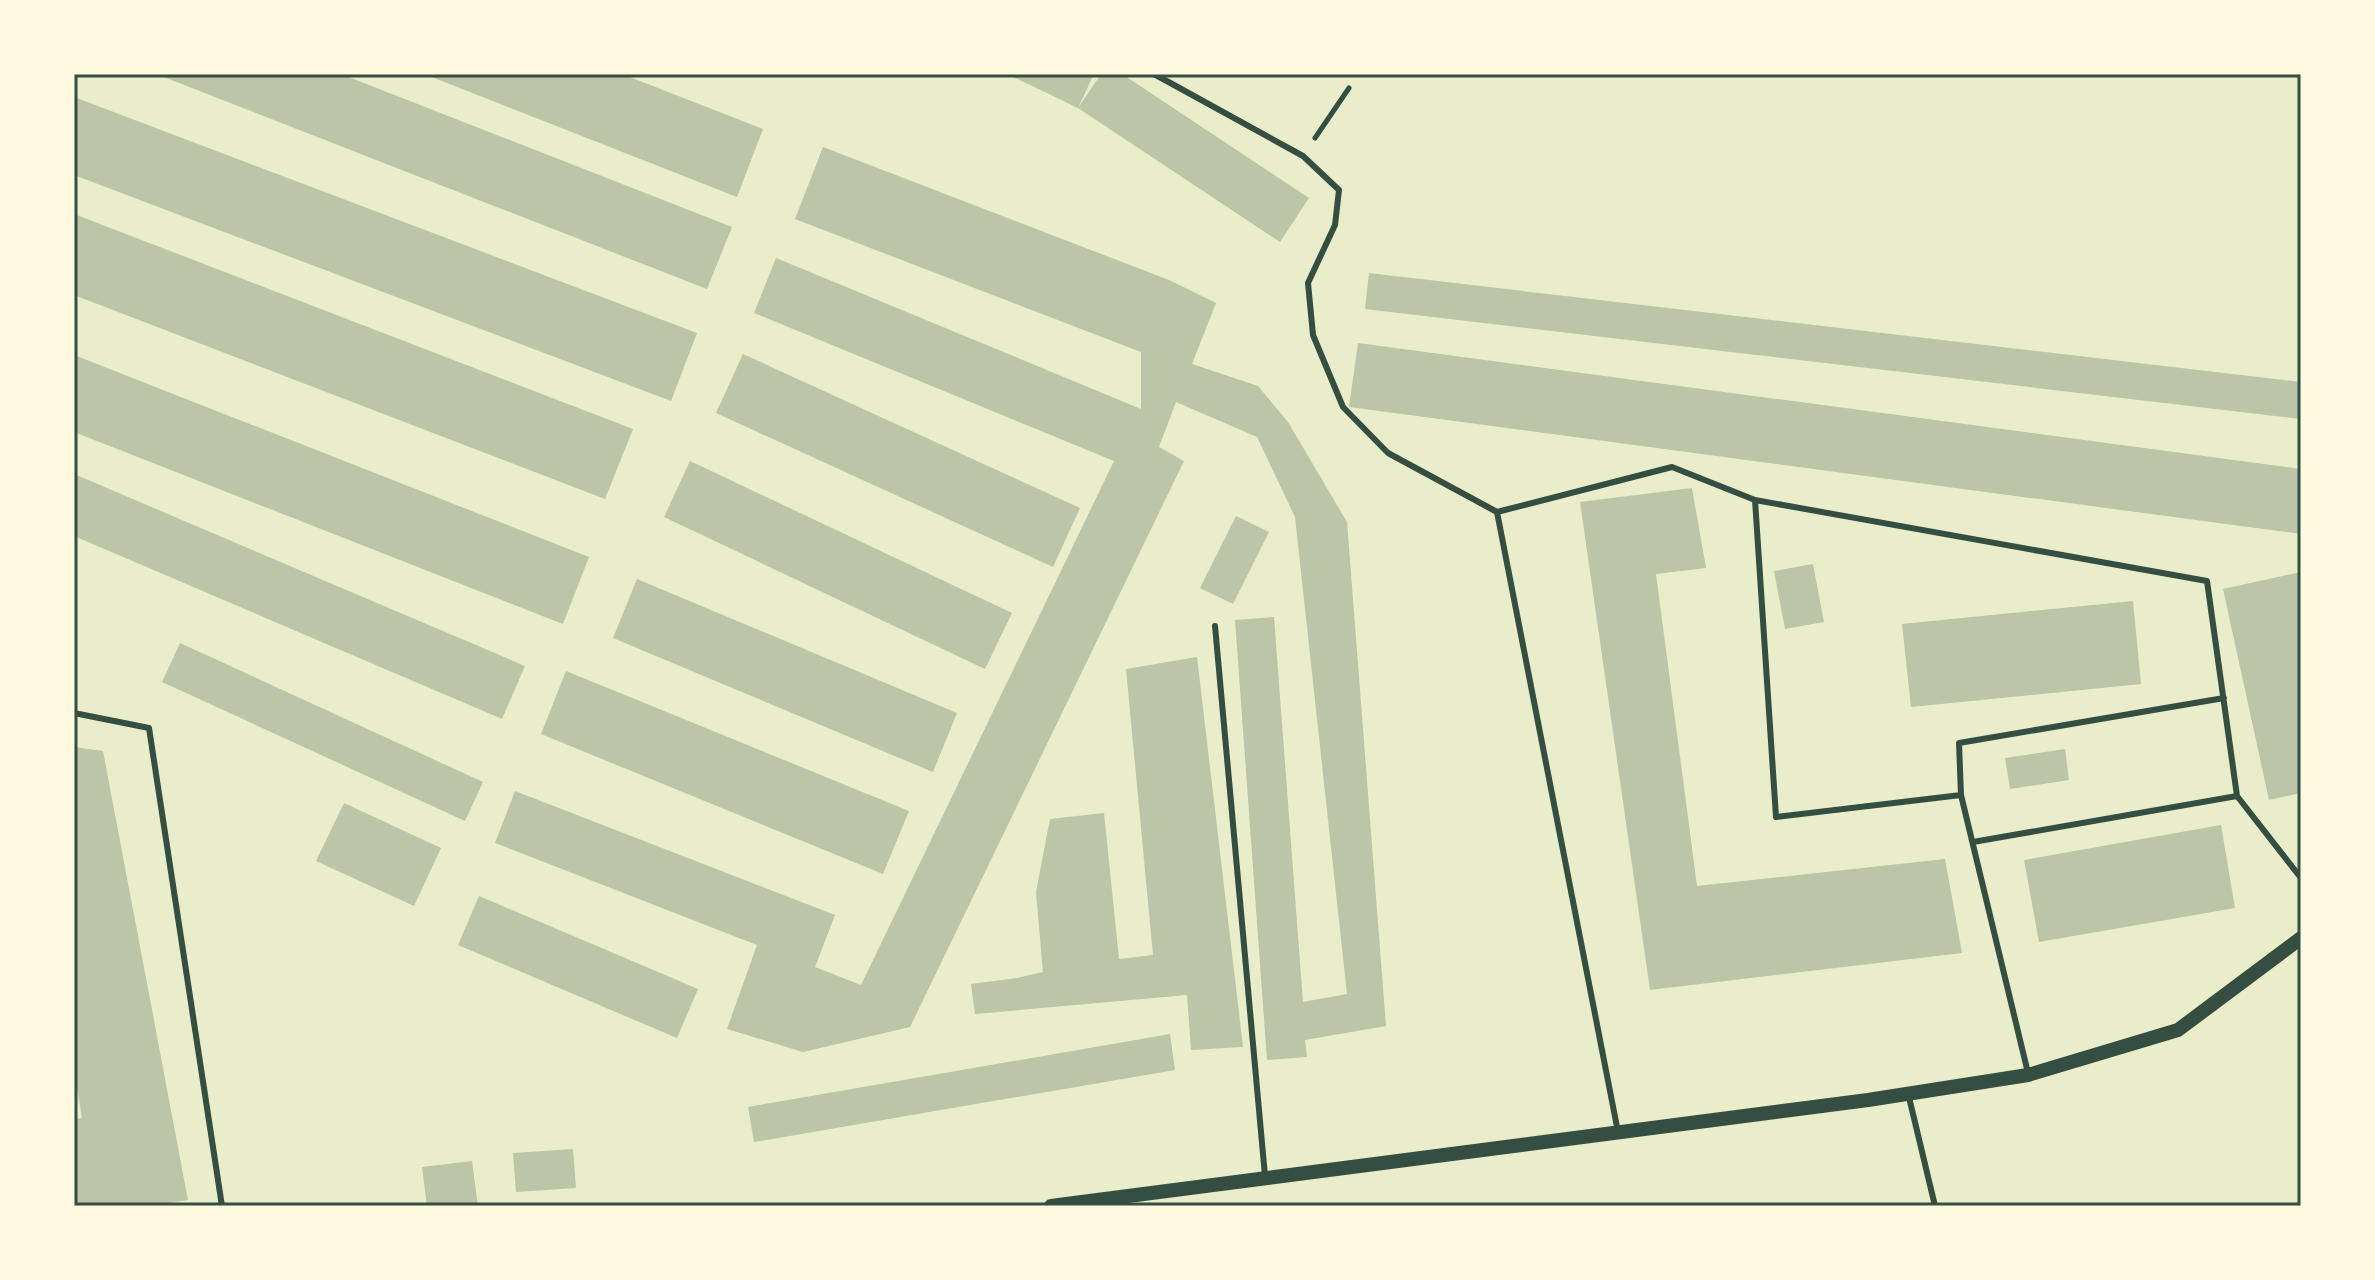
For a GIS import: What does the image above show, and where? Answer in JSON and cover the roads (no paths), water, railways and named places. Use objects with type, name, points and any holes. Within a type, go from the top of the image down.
[{"type":"street","points":[[1058,1205],[2028,1075],[2178,1030],[2301,938]]},
{"type":"lane","points":[[1154,74],[1303,156],[1339,190],[1335,225],[1308,283],[1313,335],[1343,407],[1388,453],[1497,512],[1672,467],[1755,500],[2207,581],[2237,796],[2301,878]]},
{"type":"lane","points":[[1755,500],[1776,817],[1961,795]]},
{"type":"lane","points":[[1497,512],[1618,1132]]},
{"type":"lane","points":[[1215,626],[1265,1178]]},
{"type":"lane","points":[[2028,1075],[1961,795],[1959,743],[2224,698]]},
{"type":"lane","points":[[74,713],[149,728],[222,1206]]},
{"type":"lane","points":[[1973,842],[2237,796]]},
{"type":"lane","points":[[1908,1093],[1935,1206]]}]
